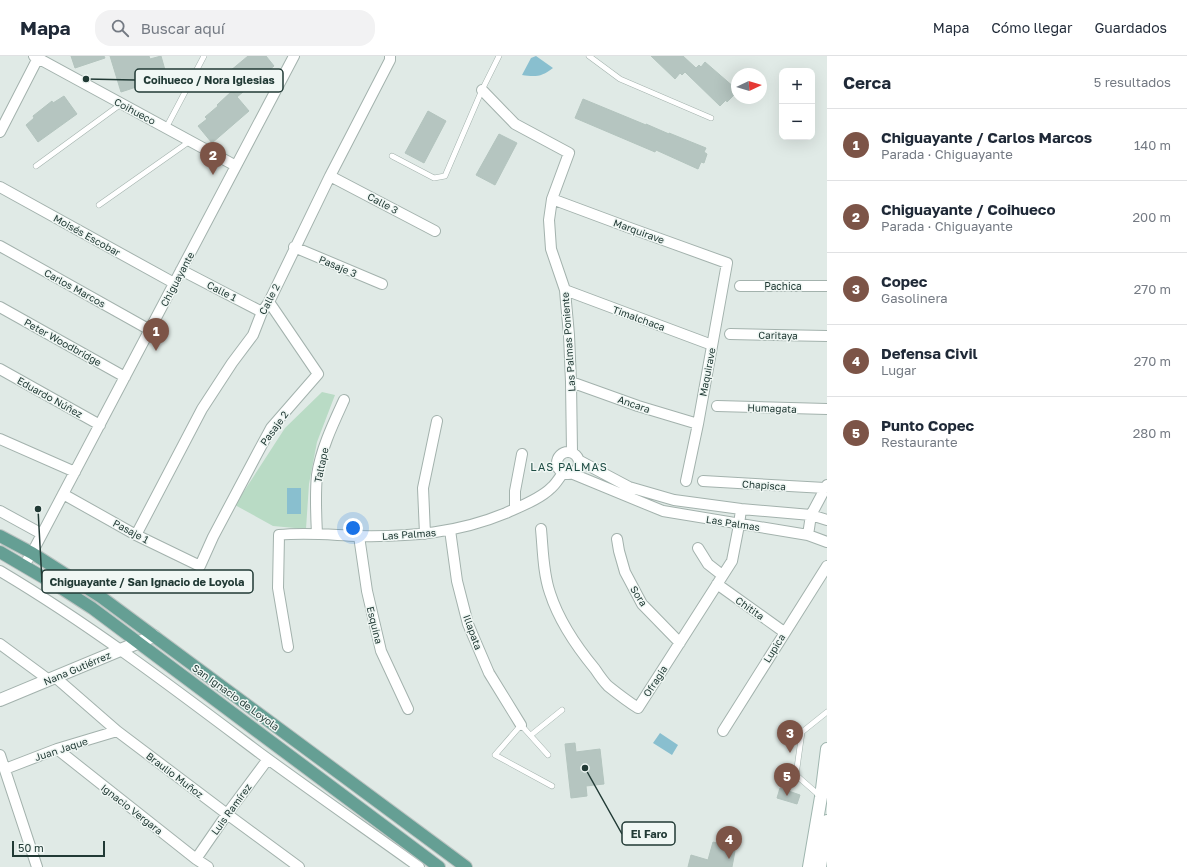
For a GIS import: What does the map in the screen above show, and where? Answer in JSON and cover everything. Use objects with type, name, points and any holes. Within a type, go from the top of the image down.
[{"type":"main road","name":"San Ignacio de Loyola","points":[[0,536],[32,553],[100,597],[466,867]]},
{"type":"main road","name":"San Ignacio de Loyola","points":[[0,552],[24,565],[92,608],[439,867]]},
{"type":"main road","name":"Nana Gutiérrez","points":[[0,700],[154,636]]},
{"type":"main road","points":[[809,867],[821,797],[827,749]]},
{"type":"main road","points":[[820,867],[827,821]]},
{"type":"street","name":"Chiguayante","points":[[24,565],[64,494],[294,56]]},
{"type":"street","name":"Calle 2","points":[[136,535],[202,409],[232,363],[254,335],[262,312],[269,302],[294,247],[390,60],[390,56]]},
{"type":"street","name":"Coihueco","points":[[37,57],[236,166]]},
{"type":"street","points":[[0,132],[37,57]]},
{"type":"street","name":"Las Palmas Poniente","points":[[482,90],[515,124],[569,153],[552,199],[549,220],[551,249],[565,290],[569,335],[572,452]]},
{"type":"street","name":"Calle 3","points":[[330,176],[436,231]]},
{"type":"street","name":"Moisés Escobar","points":[[0,187],[174,283]]},
{"type":"street","name":"Marquirave","points":[[552,199],[727,263]]},
{"type":"street","name":"Carlos Marcos","points":[[0,246],[150,330]]},
{"type":"street","name":"Pasaje 3","points":[[294,247],[382,284]]},
{"type":"street","name":"Maquirave","points":[[686,481],[698,424],[727,263]]},
{"type":"street","name":"Calle 1","points":[[181,270],[262,312]]},
{"type":"street","name":"Pachica","points":[[740,286],[827,286]]},
{"type":"street","name":"Timalchaca","points":[[565,290],[712,345]]},
{"type":"street","name":"Pasaje 2","points":[[200,566],[213,537],[272,428],[318,374],[269,302]]},
{"type":"street","name":"Peter Woodbridge","points":[[0,307],[125,377]]},
{"type":"street","name":"Caritaya","points":[[730,334],[827,336]]},
{"type":"street","name":"Eduardo Núñez","points":[[0,369],[100,425]]},
{"type":"street","name":"Ancara","points":[[571,382],[638,406],[698,424]]},
{"type":"street","name":"Taltape","points":[[316,534],[315,501],[322,454],[344,400]]},
{"type":"street","name":"Humagata","points":[[717,406],[827,410]]},
{"type":"street","points":[[425,534],[423,488],[437,421]]},
{"type":"street","points":[[0,439],[75,472]]},
{"type":"street","points":[[568,474],[560,471],[557,463],[558,459],[564,453],[572,452]]},
{"type":"street","name":"Las Palmas","points":[[572,452],[577,456],[580,462],[629,487],[654,495],[674,500],[741,509],[811,515],[827,520]]},
{"type":"street","points":[[515,509],[515,491],[522,454]]},
{"type":"street","name":"Las Palmas","points":[[288,647],[278,588],[279,535],[296,533],[360,536],[425,534],[450,530],[486,521],[537,498],[568,474],[578,469],[580,462]]},
{"type":"street","name":"Las Palmas","points":[[568,474],[662,511],[739,525],[808,535],[827,542]]},
{"type":"street","name":"Chapisca","points":[[703,481],[826,487]]},
{"type":"street","points":[[808,535],[811,515],[826,487]]},
{"type":"street","name":"Pasaje 1","points":[[64,494],[136,535],[200,566]]},
{"type":"street","name":"Ofragia","points":[[540,529],[546,574],[550,592],[559,616],[583,654],[607,684],[622,698],[638,708],[732,561],[741,509]]},
{"type":"street","points":[[0,511],[42,534]]},
{"type":"street","name":"Illapata","points":[[450,530],[457,581],[468,624],[489,673],[521,725]]},
{"type":"street","name":"Esquina","points":[[360,536],[367,591],[381,651],[408,709]]},
{"type":"street","name":"Sora","points":[[617,539],[625,572],[642,604],[680,643]]},
{"type":"street","points":[[698,548],[708,564],[722,575]]},
{"type":"street","name":"Lupica","points":[[723,731],[827,566]]},
{"type":"street","points":[[0,571],[121,650],[268,759],[419,867]]},
{"type":"street","name":"Chitita","points":[[717,584],[784,632]]},
{"type":"street","name":"Braulio Muñoz","points":[[0,644],[52,679],[117,731],[299,867]]},
{"type":"street","name":"Juan Jaque","points":[[4,769],[57,749],[117,731]]},
{"type":"street","name":"Ignacio Vergara","points":[[57,749],[208,867]]},
{"type":"street","points":[[0,755],[37,867]]},
{"type":"street","name":"Luis Ramírez","points":[[196,859],[268,759]]},
{"type":"lane","points":[[166,128],[204,56]]},
{"type":"lane","points":[[392,156],[434,178],[445,176],[482,90],[499,56]]},
{"type":"lane","points":[[589,56],[620,79],[711,118]]},
{"type":"lane","points":[[36,166],[121,104]]},
{"type":"lane","points":[[99,205],[190,141]]},
{"type":"lane","points":[[531,735],[562,710]]},
{"type":"lane","points":[[821,797],[796,775],[802,732],[827,712]]},
{"type":"lane","points":[[548,755],[521,725],[495,755],[552,786]]},
{"type":"green space","points":[[322,392],[335,395],[317,442],[309,484],[306,529],[273,526],[235,505],[285,428]]},
{"type":"water","points":[[536,56],[553,68],[538,76],[522,75],[531,58]]},
{"type":"water","points":[[287,488],[301,488],[301,514],[287,514]]},
{"type":"water","points":[[660,733],[678,745],[672,755],[653,743]]},
{"type":"building","points":[[71,56],[104,56],[105,58],[75,68]]},
{"type":"building","points":[[110,56],[149,56],[150,59],[161,56],[167,77],[121,92]]},
{"type":"building","points":[[248,56],[266,56],[274,66],[237,97],[224,81],[232,74],[230,71]]},
{"type":"building","points":[[651,56],[683,56],[696,68],[699,65],[701,67],[705,62],[731,85],[731,98],[727,102],[726,100],[720,106],[685,72],[682,75],[680,73],[675,79]]},
{"type":"building","points":[[232,91],[249,111],[212,143],[198,126],[207,119],[205,117]]},
{"type":"building","points":[[64,96],[77,114],[38,142],[26,125],[34,118],[33,116],[52,101],[53,103]]},
{"type":"building","points":[[583,99],[706,148],[704,152],[707,154],[704,163],[701,162],[698,169],[656,150],[655,152],[575,118]]},
{"type":"building","points":[[428,111],[446,121],[424,163],[405,153]]},
{"type":"building","points":[[499,134],[517,143],[495,185],[476,175]]},
{"type":"building","points":[[575,743],[576,752],[600,749],[604,784],[586,786],[587,796],[571,798],[565,744]]},
{"type":"building","points":[[780,788],[800,795],[797,804],[777,798]]},
{"type":"building","points":[[713,842],[725,845],[725,848],[735,851],[732,867],[688,867],[691,855],[708,860]]},
{"type":"place","name":"Coihueco / Nora Iglesias","points":[[86,79]]},
{"type":"place","name":"Chiguayante / Coihueco","points":[[213,175]]},
{"type":"place","name":"Chiguayante / Carlos Marcos","points":[[156,351]]},
{"type":"place","name":"Chiguayante / San Ignacio de Loyola","points":[[38,509]]},
{"type":"place","name":"Copec","points":[[790,753]]},
{"type":"place","name":"El Faro","points":[[585,768]]},
{"type":"place","name":"Punto Copec","points":[[787,796]]},
{"type":"place","name":"Defensa Civil","points":[[729,859]]},
{"type":"district","name":"LAS PALMAS","points":[[569,467]]}]
